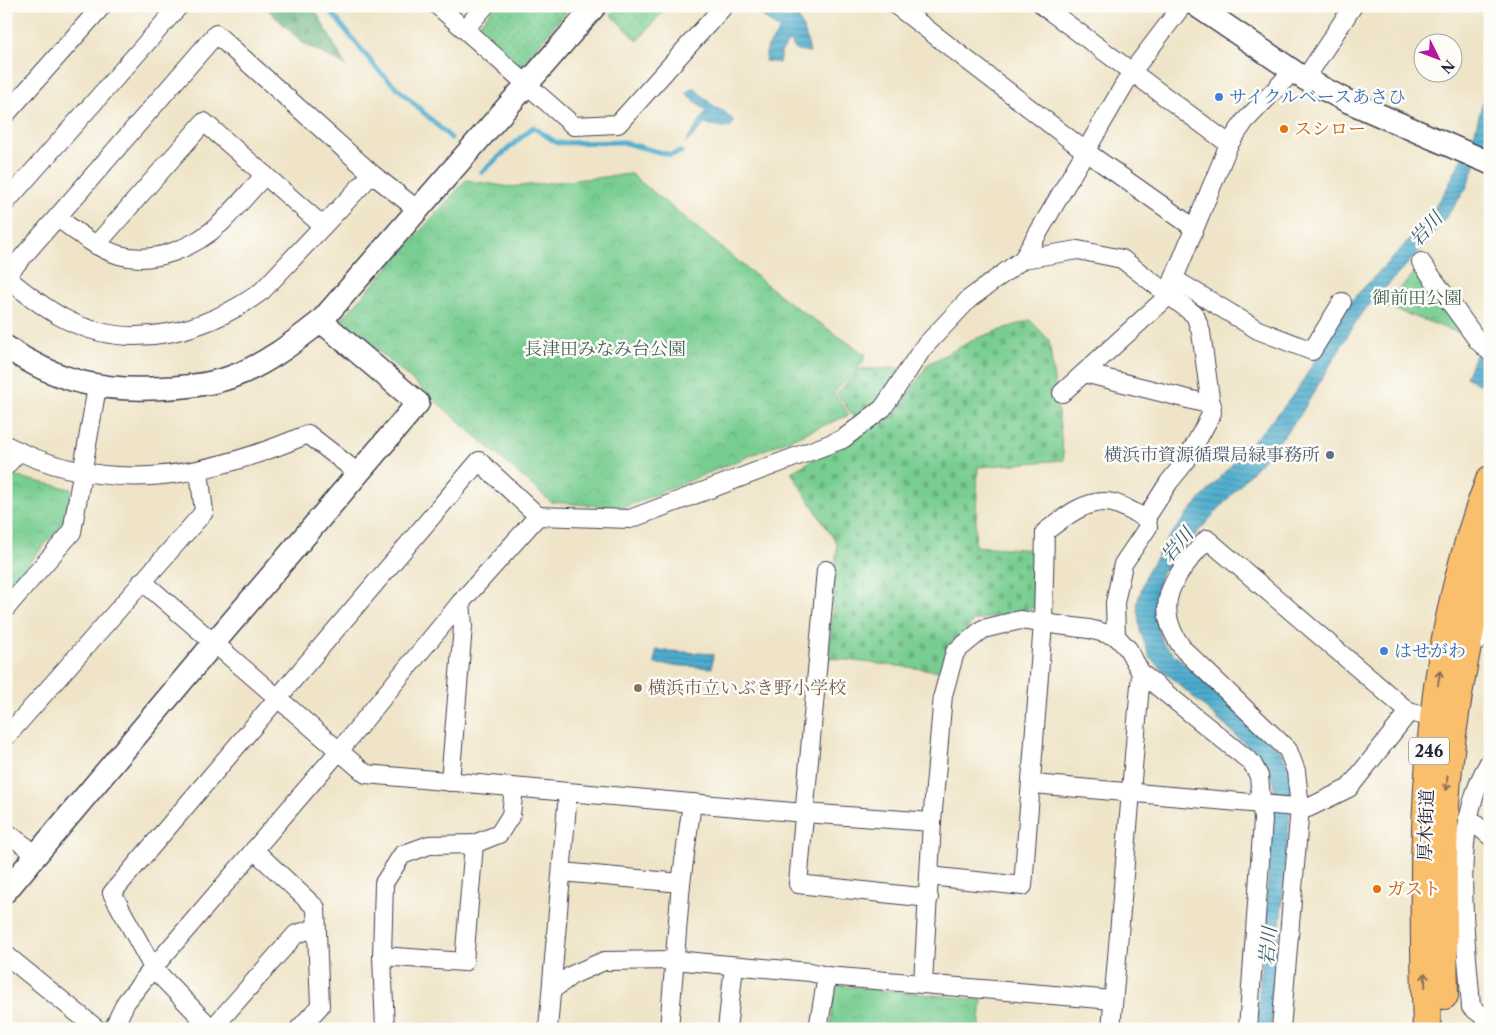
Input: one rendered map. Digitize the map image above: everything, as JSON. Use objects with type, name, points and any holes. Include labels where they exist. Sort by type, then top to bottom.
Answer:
[{"type":"highway","name":"厚木街道","points":[[1427,1029],[1423,909],[1426,803],[1421,715],[1445,639],[1472,525],[1490,480]]},
{"type":"highway","name":"厚木街道","points":[[1445,1029],[1444,839],[1449,759],[1478,637],[1490,546]]},
{"type":"street","points":[[6,114],[102,6]]},
{"type":"street","points":[[6,202],[179,6]]},
{"type":"street","points":[[438,6],[574,126],[618,124],[724,6]]},
{"type":"street","points":[[465,29],[485,6]]},
{"type":"street","points":[[6,347],[24,360],[60,376],[97,387],[141,390],[192,386],[232,377],[263,362],[289,346],[321,321],[595,6]]},
{"type":"street","points":[[898,6],[1085,151],[1194,228]]},
{"type":"street","points":[[1043,6],[1229,144]]},
{"type":"street","points":[[316,928],[296,934],[212,1029],[153,968],[108,890],[279,698],[479,461],[538,516],[630,519],[843,438],[883,408],[923,348],[969,299],[1023,259],[1131,73],[1182,6]]},
{"type":"street","points":[[1197,6],[1299,75],[1347,101],[1488,163]]},
{"type":"street","points":[[1062,393],[1166,298],[1229,144],[1245,121],[1299,75],[1353,6]]},
{"type":"street","points":[[372,174],[262,291],[241,307],[218,319],[169,334],[140,335],[90,329],[66,319],[35,300],[6,277],[216,34],[372,174],[418,210]]},
{"type":"street","points":[[96,245],[204,122],[323,226]]},
{"type":"street","points":[[58,218],[96,245],[120,255],[146,258],[183,249],[219,224],[265,175]]},
{"type":"street","points":[[1023,259],[1078,250],[1122,259],[1258,330],[1312,351],[1342,302]]},
{"type":"street","points":[[1421,262],[1478,341],[1490,352]]},
{"type":"street","points":[[1116,636],[1115,602],[1123,564],[1148,527],[1146,518],[1169,482],[1186,461],[1212,413],[1201,332],[1195,315],[1171,285]]},
{"type":"street","points":[[6,891],[50,847],[214,643],[418,404],[321,321]]},
{"type":"street","points":[[1084,373],[1212,405]]},
{"type":"street","points":[[6,608],[72,532],[84,473],[97,387]]},
{"type":"street","points":[[6,466],[13,448],[84,473],[149,477],[199,471],[262,454],[308,434],[358,473]]},
{"type":"street","points":[[6,737],[204,512],[199,471]]},
{"type":"street","points":[[929,876],[1023,886],[1043,623],[1045,532],[1065,516],[1089,505],[1102,503],[1113,503],[1146,518]]},
{"type":"street","points":[[112,1029],[126,1002],[153,968],[339,751],[461,602],[538,516]]},
{"type":"street","points":[[1032,784],[1132,792],[1265,804],[1298,807],[1308,808],[1322,803],[1349,788],[1421,715],[1207,539],[1176,575],[1168,597],[1170,623],[1175,638],[1184,650],[1288,750],[1296,771],[1298,807],[1281,1029]]},
{"type":"street","points":[[826,570],[798,884],[929,898]]},
{"type":"street","points":[[142,581],[366,774],[568,793],[932,822]]},
{"type":"street","points":[[450,782],[463,626],[461,602]]},
{"type":"street","points":[[923,983],[932,822],[944,695],[956,652],[983,629],[1020,620],[1089,629],[1116,636],[1128,649],[1141,673],[1252,763],[1259,776],[1265,804],[1248,1029]]},
{"type":"street","points":[[1111,1029],[1141,673]]},
{"type":"street","points":[[1490,761],[1479,778],[1468,818],[1465,841],[1464,917],[1471,1007],[1490,1021]]},
{"type":"street","points":[[392,1029],[385,1028],[382,956],[384,883],[402,855],[429,845],[474,844],[499,834],[511,815],[514,788]]},
{"type":"street","points":[[548,1029],[568,793]]},
{"type":"street","points":[[670,1029],[673,960],[680,883],[692,803]]},
{"type":"street","points":[[1468,818],[1490,836]]},
{"type":"street","points":[[6,832],[50,847]]},
{"type":"street","points":[[382,956],[464,962],[474,844]]},
{"type":"street","points":[[254,850],[316,908],[320,1006],[299,1029]]},
{"type":"street","points":[[562,872],[680,883]]},
{"type":"street","points":[[6,955],[97,1029]]},
{"type":"street","points":[[552,990],[572,975],[604,961],[673,960],[810,972],[827,976],[1113,1000]]},
{"type":"street","points":[[727,1029],[734,966]]},
{"type":"street","points":[[818,1029],[827,976]]},
{"type":"green space","points":[[264,6],[313,6],[346,66],[303,43]]},
{"type":"green space","points":[[495,6],[571,6],[518,69],[473,31]]},
{"type":"green space","points":[[619,6],[667,6],[638,41],[611,15]]},
{"type":"green space","name":"長津田みなみ台公園","points":[[631,174],[787,301],[866,355],[861,365],[834,393],[849,415],[623,508],[551,502],[342,319],[466,180],[510,187]]},
{"type":"green space","name":"御前田公園","points":[[1419,268],[1468,336],[1384,306]]},
{"type":"green space","points":[[1030,320],[1049,340],[1064,460],[978,467],[975,546],[1036,550],[1037,607],[973,621],[940,671],[829,658],[837,544],[791,472],[896,414],[928,364],[977,338]]},
{"type":"green space","points":[[901,368],[879,400],[855,419],[837,394],[859,369]]},
{"type":"green space","points":[[13,476],[71,489],[67,519],[6,589],[6,484]]},
{"type":"green space","points":[[835,985],[982,1000],[979,1029],[830,1029]]},
{"type":"water","points":[[768,7],[784,18],[798,17],[810,52],[797,51],[789,41],[781,53],[779,63],[765,61],[767,48],[780,30],[762,16]]},
{"type":"water","name":"岩川","points":[[1490,75],[1490,122],[1467,187],[1426,244],[1360,315],[1299,417],[1163,571],[1159,581],[1155,608],[1164,645],[1280,750],[1291,771],[1292,790],[1271,1029],[1256,1029],[1275,793],[1272,778],[1266,763],[1150,658],[1140,631],[1137,603],[1147,572],[1166,541],[1189,512],[1283,408],[1299,387],[1349,303],[1420,229],[1446,190],[1475,131]]},
{"type":"water","points":[[693,87],[715,108],[724,111],[734,121],[730,128],[705,124],[685,144],[706,111],[686,93]]},
{"type":"water","points":[[1477,352],[1490,361],[1490,367],[1480,385],[1466,377]]},
{"type":"water","points":[[656,650],[713,654],[712,668],[655,664]]},
{"type":"waterway","points":[[326,6],[378,70],[451,138]]},
{"type":"waterway","points":[[482,172],[533,127],[557,143],[622,142],[670,155],[681,152]]},
{"type":"place","name":"サイクルベースあさひ","points":[[1219,97]]},
{"type":"place","name":"スシロー","points":[[1284,129]]},
{"type":"place","name":"横浜市資源循環局緑事務所","points":[[1330,455]]},
{"type":"place","name":"はせがわ","points":[[1384,651]]},
{"type":"place","name":"横浜市立いぶき野小学校","points":[[638,688]]},
{"type":"place","name":"ガスト","points":[[1377,889]]}]
